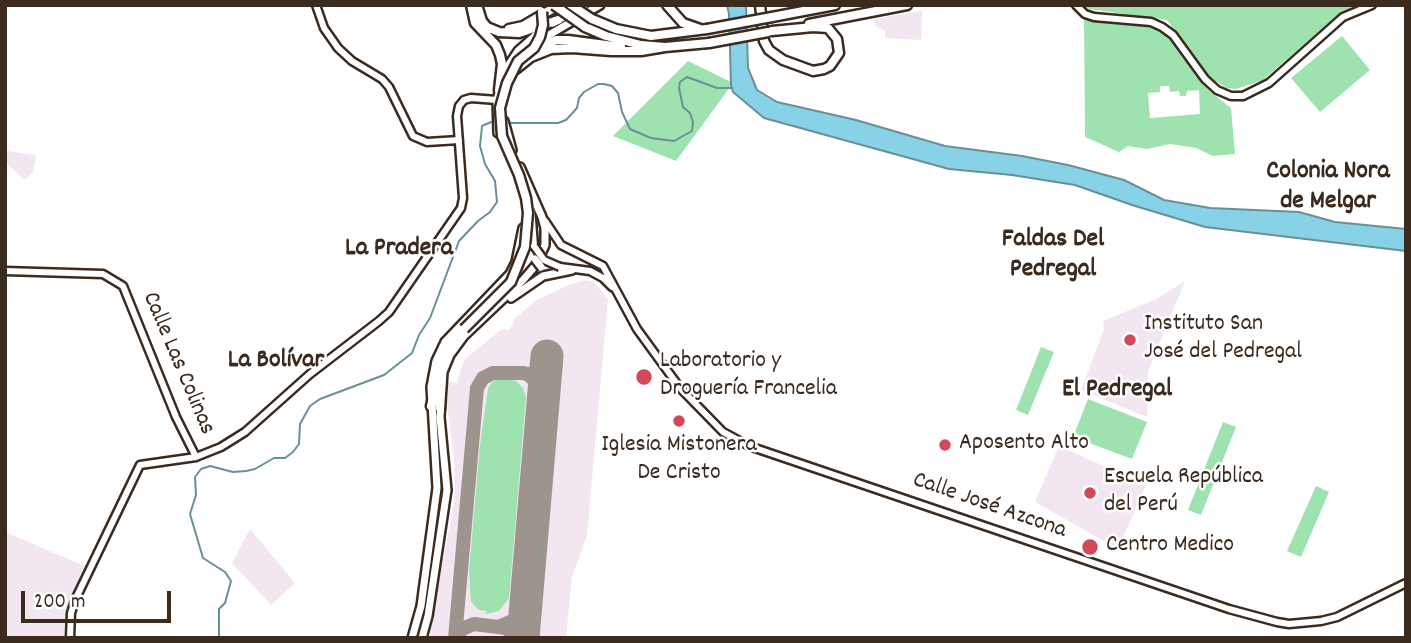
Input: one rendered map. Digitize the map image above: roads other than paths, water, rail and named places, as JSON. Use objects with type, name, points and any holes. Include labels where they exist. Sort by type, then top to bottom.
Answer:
[{"type":"highway","points":[[471,5],[475,23],[496,45],[500,55],[502,74],[499,90]]},
{"type":"highway","points":[[480,5],[488,22],[508,29],[523,26],[557,5],[585,27],[626,41],[665,47]]},
{"type":"highway","points":[[480,5],[482,21],[487,27],[499,32],[519,33],[558,20]]},
{"type":"highway","points":[[570,9],[578,5]]},
{"type":"highway","points":[[667,5],[683,23],[705,30]]},
{"type":"highway","points":[[760,5],[764,41],[769,50],[783,60],[813,71],[830,66],[838,53],[837,39],[828,28],[770,32]]},
{"type":"highway","points":[[795,12],[808,5]]},
{"type":"highway","points":[[570,9],[626,32],[651,36],[705,30],[835,5]]},
{"type":"highway","points":[[516,69],[531,57],[551,49],[651,50],[709,43],[907,5]]},
{"type":"highway","points":[[534,48],[543,25],[541,9]]},
{"type":"highway","points":[[435,407],[437,384],[446,355],[464,329],[511,282],[525,247],[528,213],[526,198],[502,136],[500,108],[507,83],[518,61],[534,48],[556,40],[634,50]]},
{"type":"main road","points":[[422,638],[447,490],[431,387],[436,361],[445,342],[504,282],[511,272],[520,247],[524,208],[521,191],[499,137],[499,90],[506,69],[518,51],[533,36],[570,9],[585,5]]},
{"type":"main road","points":[[412,638],[421,606],[437,488],[435,407],[443,372],[450,355],[464,336],[523,280],[536,265],[545,246],[542,217],[506,132],[504,100],[516,69],[534,44],[600,5]]},
{"type":"main road","points":[[511,272],[527,259],[535,259],[541,267],[535,280]]},
{"type":"main road","points":[[479,321],[535,280],[553,272],[572,270]]},
{"type":"street","points":[[316,5],[324,28],[338,48],[352,61],[382,79],[389,87],[412,135],[427,142],[459,140]]},
{"type":"street","points":[[1076,5],[1094,17],[1151,22],[1162,27],[1173,35],[1205,79],[1217,90],[1231,96],[1243,96],[1269,83],[1343,17],[1372,5]]},
{"type":"street","points":[[71,638],[71,612],[76,598],[140,465],[196,457],[221,447],[245,432],[310,374],[389,312],[461,208],[463,198],[457,111],[461,102],[471,98],[497,100]]},
{"type":"street","name":"Calle José Azcona","points":[[511,164],[528,197],[533,215],[534,246],[544,260],[572,270],[590,271],[611,286],[619,297]]},
{"type":"street","name":"Calle José Azcona","points":[[542,217],[561,245],[603,267],[644,340],[680,388],[723,432],[748,446],[1229,609],[1277,622],[1289,624],[1337,617],[1406,583]]},
{"type":"street","name":"Calle Las Colinas","points":[[5,271],[103,274],[122,286],[165,391],[196,457]]},
{"type":"water","points":[[727,5],[746,5],[748,68],[757,90],[777,102],[856,120],[945,146],[1068,165],[1124,180],[1164,200],[1210,208],[1299,212],[1335,222],[1406,229],[1406,251],[1205,227],[1075,185],[949,169],[764,118],[733,92]]},
{"type":"waterway","points":[[509,123],[558,123],[566,120],[577,108],[579,98],[584,92],[598,84],[604,84],[612,86],[618,93],[622,112],[630,129],[651,138],[674,141],[692,131],[693,122],[690,113],[683,107],[680,82],[687,77],[717,88],[731,88]]},
{"type":"waterway","points":[[219,638],[219,609],[225,603],[231,581],[225,572],[203,558],[190,514],[196,495],[195,477],[201,469],[210,466],[233,472],[246,471],[274,458],[285,458],[299,444],[300,424],[310,406],[320,399],[384,375],[412,353],[430,318],[459,241],[497,202],[495,181],[485,164],[480,146],[482,126],[491,122]]},
{"type":"place","name":"Instituto San José del Pedregal","points":[[1130,340]]},
{"type":"place","name":"Laboratorio y Droguería Francelia","points":[[644,377]]},
{"type":"place","name":"Iglesia Mistonera De Cristo","points":[[679,421]]},
{"type":"place","name":"Aposento Alto","points":[[945,445]]},
{"type":"place","name":"Escuela República del Perú","points":[[1090,493]]},
{"type":"place","name":"Centro Medico","points":[[1090,547]]},
{"type":"district","name":"Colonia Nora de Melgar","points":[[1328,188]]},
{"type":"district","name":"La Pradera","points":[[399,250]]},
{"type":"district","name":"Faldas Del Pedregal","points":[[1053,256]]},
{"type":"district","name":"La Bolívar","points":[[276,362]]},
{"type":"district","name":"El Pedregal","points":[[1117,391]]}]
